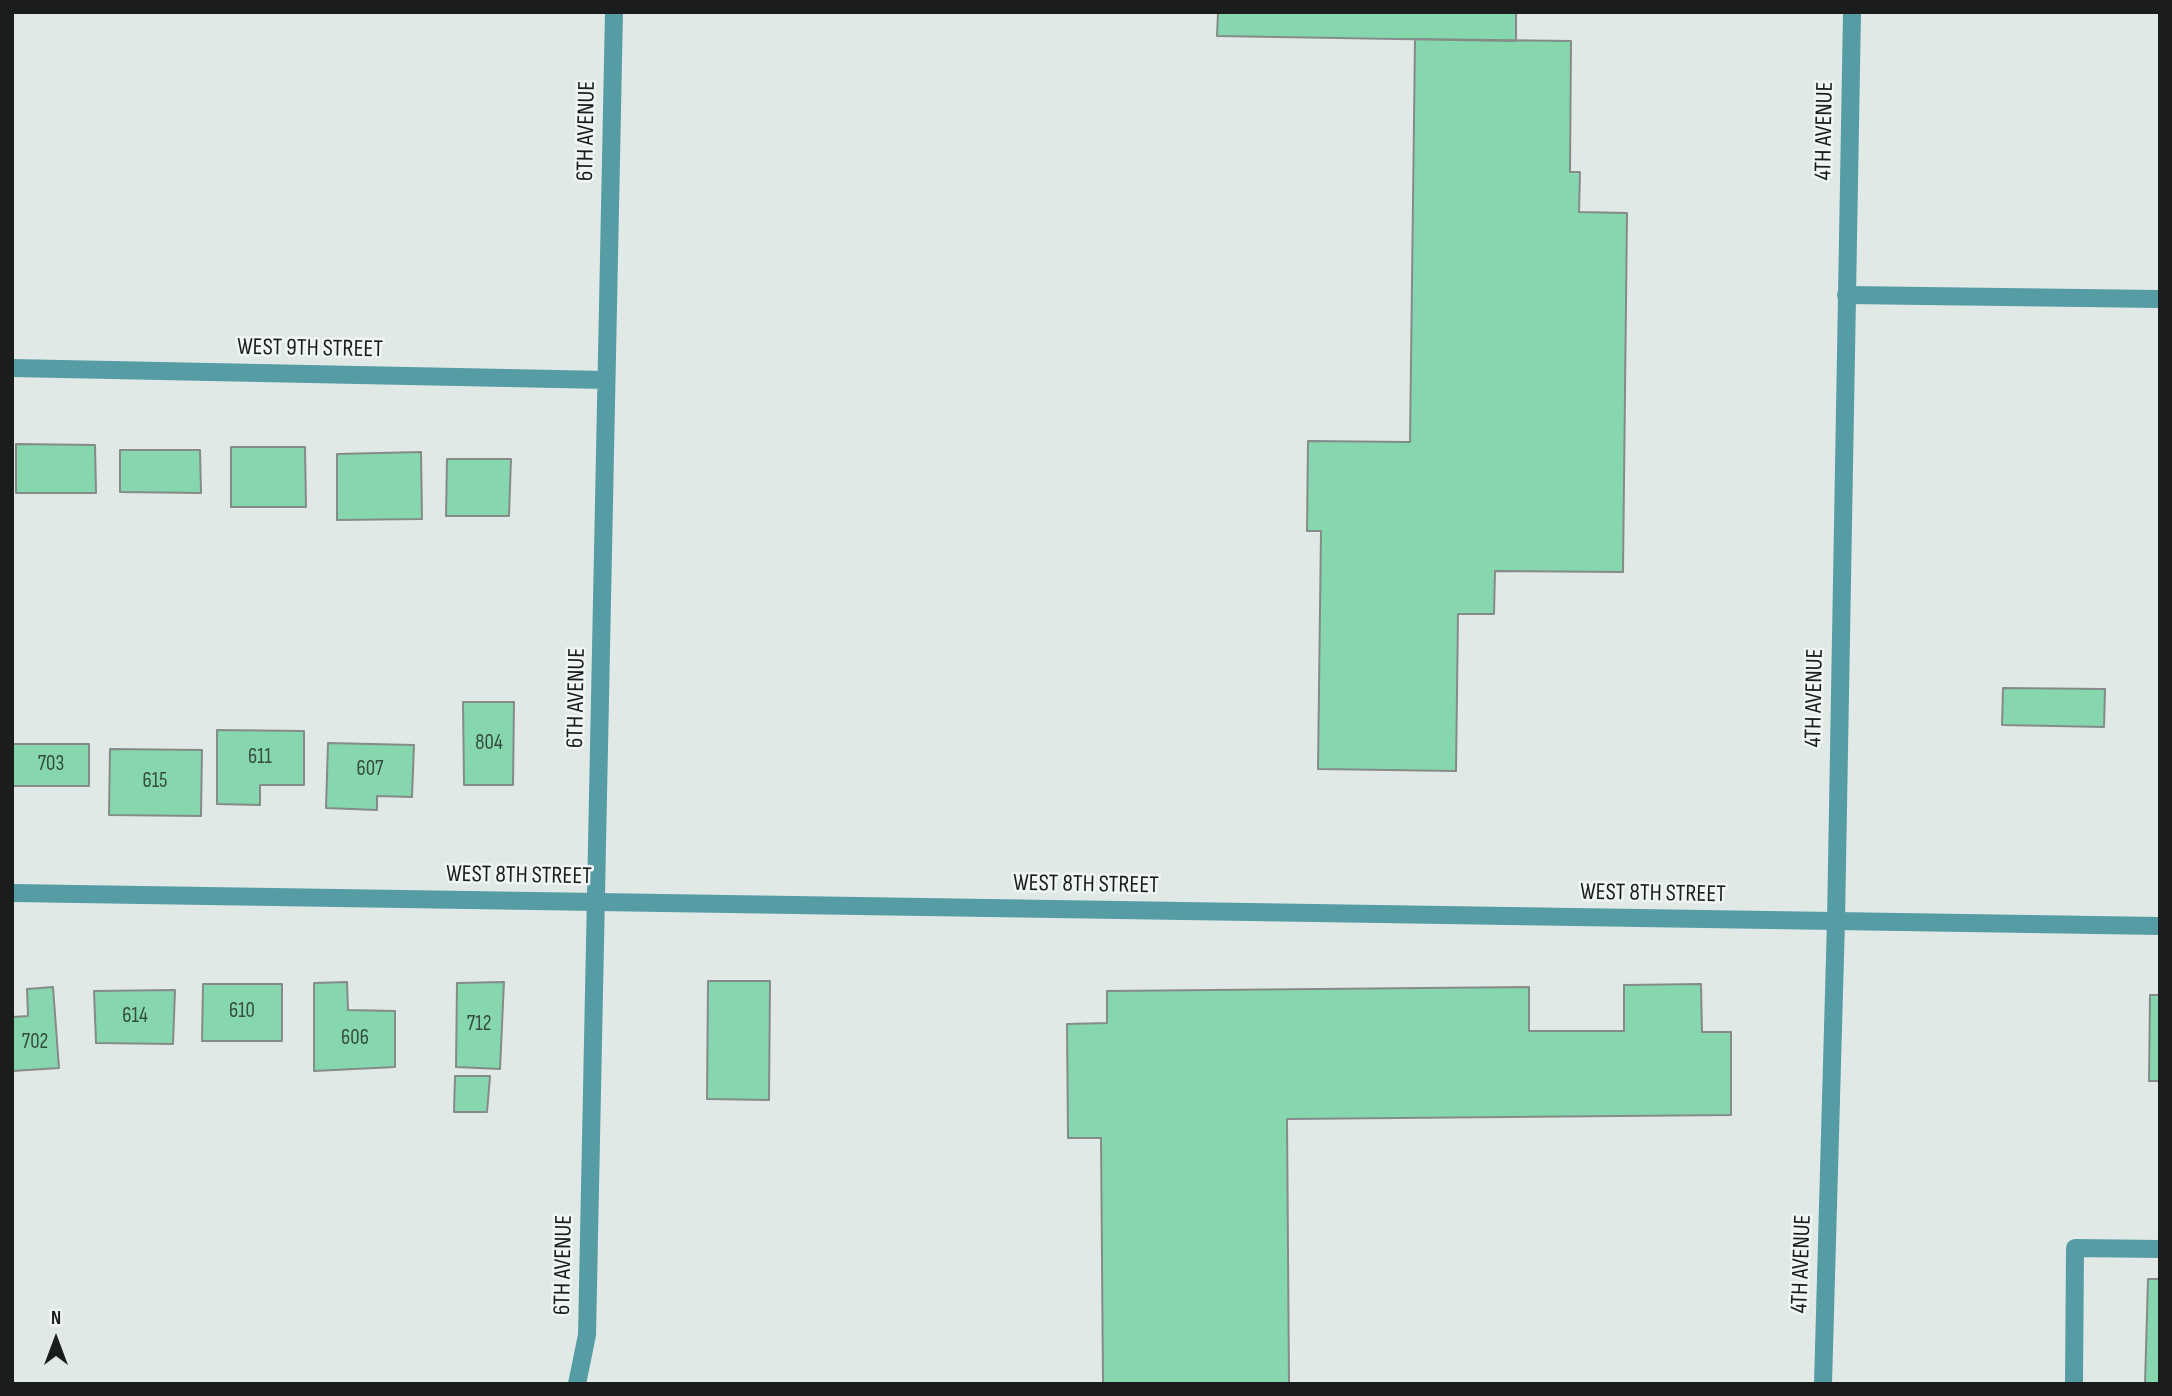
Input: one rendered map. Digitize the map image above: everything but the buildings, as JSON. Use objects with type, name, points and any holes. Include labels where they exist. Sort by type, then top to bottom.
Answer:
[{"type":"street","name":"6TH AVENUE","points":[[577,1384],[587,1335],[598,901],[614,12]]},
{"type":"street","name":"4TH AVENUE","points":[[1823,1384],[1836,921],[1852,12]]},
{"type":"street","points":[[1846,295],[2160,299]]},
{"type":"street","name":"WEST 9TH STREET","points":[[12,368],[607,380]]},
{"type":"street","name":"WEST 8TH STREET","points":[[12,893],[2160,926]]},
{"type":"street","points":[[2074,1384],[2075,1248],[2160,1248]]}]
